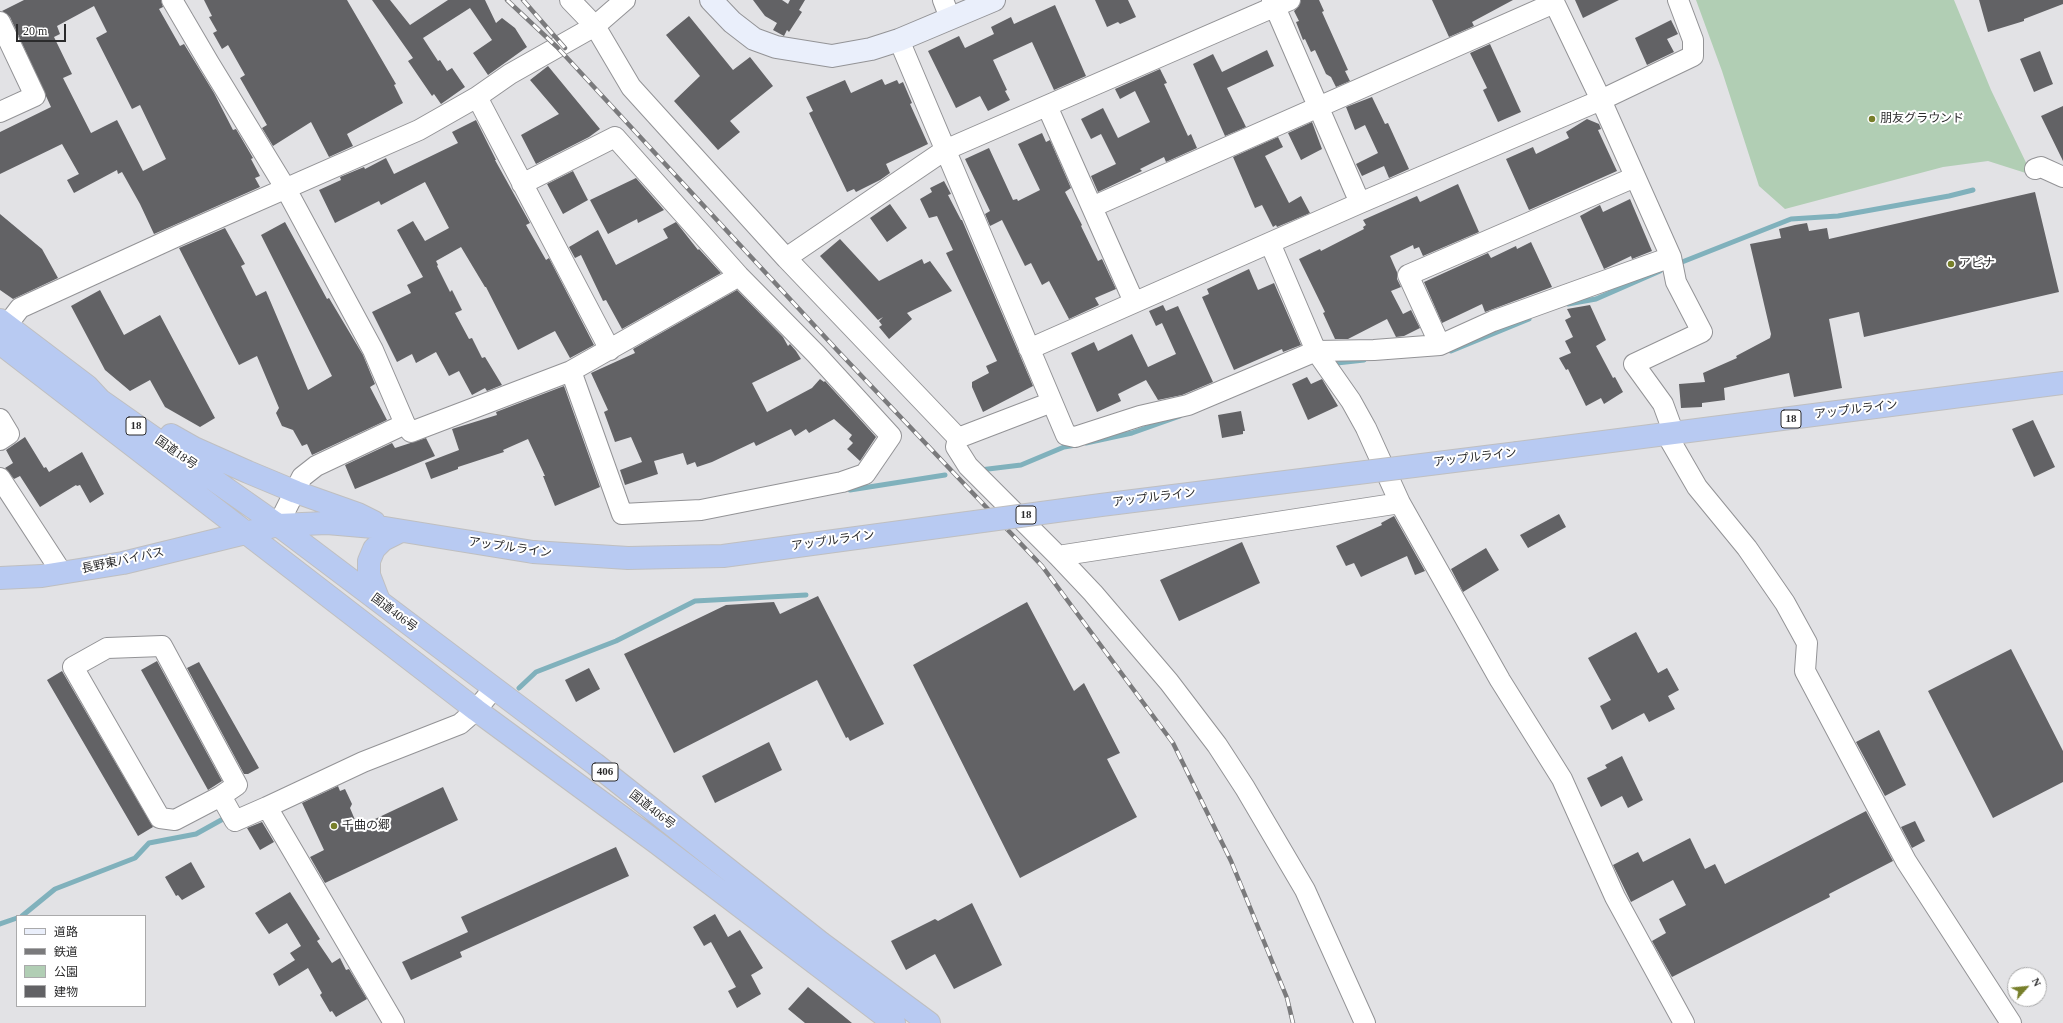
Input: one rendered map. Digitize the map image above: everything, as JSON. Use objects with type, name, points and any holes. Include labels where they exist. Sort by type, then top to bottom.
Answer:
[{"type":"highway","name":"国道18号","points":[[2,329],[87,386],[100,400],[278,525]]},
{"type":"highway","name":"国道18号","points":[[2,329],[244,533]]},
{"type":"highway","name":"アップルライン","points":[[244,533],[278,525],[327,523],[393,530],[533,552],[628,558],[723,556],[1101,505],[1671,435],[2063,384]]},
{"type":"highway","points":[[87,386],[102,392],[194,448],[296,492],[358,514],[393,530],[374,549],[369,561],[369,575],[379,601]]},
{"type":"highway","name":"国道406号","points":[[278,525],[595,764],[821,942],[929,1023]]},
{"type":"highway","name":"長野東バイパス","points":[[0,578],[42,576],[123,564],[244,533]]},
{"type":"highway","name":"国道406号","points":[[244,533],[476,710],[657,843],[894,1023]]},
{"type":"street","points":[[172,0],[286,189],[373,350],[405,424],[411,432],[571,371],[739,276]]},
{"type":"street","points":[[570,0],[595,26],[631,87],[786,258],[958,438]]},
{"type":"street","points":[[2,329],[20,308],[182,234],[419,130],[477,97],[510,74],[595,26],[625,0]]},
{"type":"street","points":[[711,0],[732,22],[754,39],[776,47],[832,56],[871,49],[899,40],[947,9],[994,0]]},
{"type":"street","points":[[1029,349],[1360,203],[1601,100],[1693,56],[1693,40],[1678,0]]},
{"type":"street","points":[[1092,207],[1319,108],[1553,1],[1601,100],[1635,177],[1670,257],[1676,282],[1702,332],[1634,364],[1663,404],[1671,435],[1697,487],[1747,548],[1785,603],[1807,643],[1804,671],[1902,854],[2011,1023]]},
{"type":"street","points":[[786,258],[945,150],[1279,2],[1319,108],[1360,203]]},
{"type":"street","points":[[0,22],[35,96],[0,112]]},
{"type":"street","points":[[899,40],[1066,435],[1075,437],[1140,416],[1188,405],[1316,351],[1374,350],[1440,345],[1492,322],[1670,257]]},
{"type":"street","points":[[477,97],[610,350]]},
{"type":"street","points":[[1047,106],[1134,302]]},
{"type":"street","points":[[522,184],[615,137],[739,276],[818,356],[891,436],[865,474],[842,482],[701,510],[622,514],[571,371]]},
{"type":"street","points":[[2035,169],[2041,167],[2063,177]]},
{"type":"street","points":[[1440,345],[1408,275],[1635,177]]},
{"type":"street","points":[[1270,243],[1316,351],[1351,401],[1366,428],[1400,503],[1500,680],[1562,779],[1615,897],[1684,1023]]},
{"type":"street","points":[[958,438],[1052,402]]},
{"type":"street","points":[[0,419],[9,434],[0,440]]},
{"type":"street","points":[[278,525],[296,492],[302,477],[316,466],[405,424]]},
{"type":"street","points":[[958,438],[956,447],[968,466],[1093,593],[1169,682],[1216,745],[1245,788],[1305,890],[1365,1023]]},
{"type":"street","points":[[0,478],[62,573]]},
{"type":"street","points":[[1058,556],[1400,503]]},
{"type":"street","points":[[162,646],[238,786],[221,796],[174,820],[160,818],[73,667],[107,648],[162,646]]},
{"type":"street","points":[[221,796],[235,821],[363,762],[460,724],[476,710],[494,688]]},
{"type":"street","points":[[267,807],[394,1023]]},
{"type":"green space","name":"朋友グラウンド","points":[[1696,0],[1954,0],[1991,90],[2032,175],[1988,161],[1943,167],[1785,209],[1759,186],[1722,71]]},
{"type":"building","points":[[24,0],[161,0],[163,7],[159,9],[180,46],[184,44],[214,93],[233,130],[236,129],[253,158],[251,159],[260,176],[255,178],[260,187],[154,234],[140,204],[122,172],[118,174],[117,170],[74,193],[67,180],[79,174],[62,144],[0,174],[0,132],[51,107],[10,17],[2,11]],"holes":[[[94,6],[107,32],[96,38],[132,109],[140,105],[166,159],[143,171],[117,120],[91,133],[63,78],[72,74],[54,37],[60,34],[57,26]]]},
{"type":"building","points":[[204,0],[347,0],[396,84],[394,85],[403,103],[347,134],[353,146],[329,157],[311,122],[273,146],[262,128],[267,125],[240,78],[245,75],[228,45],[222,49],[213,33],[217,31],[209,17],[212,16]]},
{"type":"building","points":[[372,0],[390,0],[410,25],[448,0],[485,0],[496,23],[502,18],[515,28],[527,47],[488,75],[473,53],[492,40],[470,8],[423,38],[438,61],[440,60],[447,71],[452,68],[465,87],[441,104],[434,94],[432,96],[408,61],[413,58]]},
{"type":"building","points":[[753,0],[782,0],[788,4],[790,0],[805,0],[799,10],[802,12],[789,32],[787,30],[784,36],[773,30],[777,23],[765,16]]},
{"type":"building","points":[[1095,0],[1128,0],[1136,17],[1120,24],[1118,22],[1107,27]]},
{"type":"building","points":[[1301,0],[1319,0],[1324,11],[1322,12],[1348,70],[1345,71],[1350,81],[1336,87],[1331,77],[1326,74],[1315,50],[1311,52],[1305,39],[1303,40],[1296,22],[1299,21],[1294,11],[1299,6]]},
{"type":"building","points":[[1432,0],[1513,0],[1472,22],[1474,26],[1449,37]]},
{"type":"building","points":[[1575,0],[1619,0],[1583,18]]},
{"type":"building","points":[[1979,0],[2063,0],[2063,4],[2024,19],[2024,21],[1988,32]]},
{"type":"building","points":[[1055,5],[1086,76],[1054,90],[1032,42],[993,60],[1010,100],[988,111],[980,96],[956,108],[928,51],[959,36],[965,48],[994,34],[991,27],[1011,17],[1014,24]]},
{"type":"building","points":[[689,16],[733,70],[750,57],[773,86],[730,121],[740,132],[718,150],[674,101],[700,76],[666,35]]},
{"type":"building","points":[[1671,20],[1678,34],[1667,39],[1674,52],[1647,65],[1635,38]]},
{"type":"building","points":[[1490,44],[1521,112],[1498,122],[1483,90],[1487,88],[1470,53]]},
{"type":"building","points":[[1267,50],[1274,66],[1227,88],[1246,127],[1225,136],[1193,64],[1213,54],[1222,72]]},
{"type":"building","points":[[2040,51],[2053,84],[2034,92],[2020,59]]},
{"type":"building","points":[[548,66],[600,129],[589,137],[536,164],[521,135],[559,114],[530,80]]},
{"type":"building","points":[[1160,69],[1167,83],[1164,84],[1188,136],[1191,134],[1197,148],[1166,162],[1164,157],[1140,169],[1142,171],[1098,192],[1091,176],[1116,164],[1101,134],[1091,139],[1081,119],[1103,108],[1118,138],[1150,122],[1135,91],[1120,99],[1115,89]]},
{"type":"building","points":[[882,79],[885,85],[897,80],[899,84],[903,82],[912,103],[910,104],[928,144],[886,164],[890,173],[880,180],[856,192],[854,189],[847,192],[809,113],[813,111],[806,97],[845,80],[851,93]]},
{"type":"building","points":[[1372,97],[1385,124],[1388,123],[1409,169],[1389,178],[1384,166],[1362,176],[1356,164],[1378,153],[1365,125],[1355,130],[1346,107]]},
{"type":"building","points":[[2063,106],[2063,161],[2041,116]]},
{"type":"building","points":[[1587,119],[1599,124],[1601,129],[1598,130],[1617,171],[1529,210],[1506,159],[1533,147],[1536,154],[1569,138],[1566,132]]},
{"type":"building","points":[[476,120],[495,160],[530,223],[526,225],[546,260],[549,258],[594,345],[570,358],[555,331],[518,350],[486,287],[461,247],[436,261],[437,266],[450,292],[452,290],[462,310],[455,313],[469,339],[472,338],[482,358],[485,357],[502,385],[487,391],[485,388],[472,395],[459,371],[449,376],[436,352],[416,363],[412,354],[397,362],[372,312],[411,293],[407,285],[423,277],[397,230],[413,221],[425,241],[449,228],[425,182],[381,205],[379,201],[335,223],[319,190],[341,180],[340,177],[364,167],[365,169],[386,158],[394,174],[458,143],[452,132]]},
{"type":"building","points":[[1312,122],[1322,149],[1301,160],[1288,133]]},
{"type":"building","points":[[1042,133],[1046,142],[1050,140],[1071,188],[1065,192],[1082,225],[1081,226],[1098,261],[1102,259],[1116,289],[1095,298],[1099,305],[1069,319],[1049,281],[1042,285],[1031,263],[1025,266],[1002,220],[990,226],[985,214],[990,211],[965,159],[989,148],[1013,200],[1017,199],[1018,201],[1040,190],[1018,144]]},
{"type":"building","points":[[1278,137],[1283,147],[1265,156],[1289,203],[1301,196],[1310,213],[1277,227],[1276,225],[1273,227],[1262,205],[1255,208],[1233,157]]},
{"type":"building","points":[[573,171],[588,200],[563,214],[547,184]]},
{"type":"building","points":[[636,178],[664,210],[638,223],[637,219],[608,234],[590,200]]},
{"type":"building","points":[[944,181],[951,194],[948,195],[962,220],[1033,386],[983,412],[972,387],[972,382],[989,373],[986,366],[997,361],[946,253],[953,250],[937,216],[929,218],[920,199],[932,192],[930,188]]},
{"type":"building","points":[[1458,184],[1479,232],[1423,256],[1419,247],[1414,249],[1413,245],[1390,256],[1397,272],[1397,279],[1401,287],[1391,291],[1403,314],[1411,310],[1420,328],[1404,336],[1396,337],[1387,319],[1348,339],[1335,339],[1323,313],[1325,312],[1299,259],[1320,249],[1321,251],[1364,229],[1363,227],[1366,225],[1363,220],[1417,196],[1420,202]]},
{"type":"building","points":[[2035,192],[2059,292],[1864,337],[1859,312],[1829,319],[1842,388],[1794,397],[1789,373],[1724,388],[1725,400],[1702,403],[1702,407],[1681,408],[1679,384],[1705,382],[1703,373],[1737,358],[1736,356],[1770,338],[1771,334],[1750,244],[1781,238],[1779,229],[1795,225],[1807,223],[1809,231],[1827,228],[1829,239]]},
{"type":"building","points":[[1630,199],[1652,251],[1632,259],[1631,256],[1604,269],[1580,216],[1600,205],[1603,212]]},
{"type":"building","points":[[890,204],[907,228],[887,242],[870,218]]},
{"type":"building","points":[[0,214],[42,249],[58,278],[13,299],[0,290]]},
{"type":"building","points":[[285,222],[327,299],[329,298],[363,355],[375,384],[370,387],[387,420],[312,455],[307,444],[302,446],[293,430],[282,426],[276,413],[279,408],[257,356],[239,365],[179,248],[225,228],[245,264],[241,266],[256,296],[266,291],[308,390],[332,376],[261,235]]},
{"type":"building","points":[[676,222],[698,250],[699,249],[721,273],[622,329],[606,300],[603,301],[581,255],[575,258],[569,247],[598,230],[616,265],[668,238],[663,229]]},
{"type":"building","points":[[840,239],[879,281],[922,259],[924,264],[930,261],[952,291],[907,313],[912,319],[889,339],[879,327],[882,325],[879,321],[883,317],[878,320],[820,256]]},
{"type":"building","points":[[1531,242],[1552,287],[1485,312],[1482,304],[1442,323],[1424,282],[1488,253],[1491,258],[1516,246],[1517,249]]},
{"type":"building","points":[[1249,269],[1258,290],[1274,283],[1301,345],[1283,352],[1282,349],[1234,370],[1202,297],[1209,294],[1207,289]]},
{"type":"building","points":[[100,290],[124,335],[160,315],[215,418],[200,427],[165,407],[150,380],[130,391],[105,370],[71,306]]},
{"type":"building","points":[[737,290],[783,337],[788,346],[790,344],[801,359],[752,383],[767,412],[812,388],[820,379],[824,382],[825,381],[876,437],[860,461],[847,449],[853,443],[849,439],[852,435],[834,419],[809,433],[806,429],[795,436],[791,429],[756,446],[754,442],[712,462],[697,467],[695,462],[687,465],[683,453],[654,461],[658,474],[625,485],[620,470],[642,462],[631,437],[615,442],[604,412],[608,410],[591,373],[635,353],[633,349]]},
{"type":"building","points":[[1163,305],[1166,311],[1178,306],[1213,382],[1182,395],[1158,400],[1146,380],[1118,394],[1121,401],[1097,412],[1071,353],[1094,342],[1098,351],[1132,334],[1148,367],[1176,354],[1162,323],[1156,326],[1149,311]]},
{"type":"building","points":[[1590,305],[1606,340],[1596,346],[1613,378],[1615,377],[1623,392],[1604,404],[1601,398],[1586,406],[1568,369],[1566,370],[1559,358],[1571,353],[1565,341],[1573,337],[1565,320],[1571,317],[1567,309]]},
{"type":"building","points":[[1307,377],[1311,384],[1322,379],[1338,406],[1308,420],[1292,384]]},
{"type":"building","points":[[564,386],[600,487],[555,506],[543,476],[545,476],[528,439],[503,450],[504,452],[458,467],[458,469],[431,479],[425,463],[459,450],[452,429],[497,415],[496,412]]},
{"type":"building","points":[[1241,411],[1245,431],[1243,431],[1243,434],[1222,438],[1218,415]]},
{"type":"building","points":[[2033,420],[2055,467],[2034,477],[2012,429]]},
{"type":"building","points":[[25,437],[44,468],[46,467],[49,472],[82,452],[104,494],[90,503],[80,485],[76,485],[40,507],[20,476],[14,479],[5,468],[13,463],[6,450]]},
{"type":"building","points":[[426,438],[435,456],[355,489],[345,465],[392,443],[395,448]]},
{"type":"building","points":[[1559,514],[1566,527],[1528,548],[1520,535]]},
{"type":"building","points":[[1394,516],[1425,571],[1415,575],[1407,556],[1361,577],[1354,563],[1346,566],[1336,546],[1382,525],[1381,523]]},
{"type":"building","points":[[1242,542],[1260,583],[1179,621],[1160,580]]},
{"type":"building","points":[[1486,548],[1499,570],[1463,592],[1451,569]]},
{"type":"building","points":[[818,596],[884,724],[850,741],[848,737],[846,738],[817,680],[674,753],[624,654],[726,605],[774,602],[780,614]]},
{"type":"building","points":[[1027,602],[1074,691],[1084,683],[1120,753],[1107,759],[1137,817],[1020,878],[913,665]]},
{"type":"building","points":[[1636,632],[1658,673],[1667,668],[1679,690],[1668,696],[1675,709],[1649,722],[1644,713],[1612,730],[1600,706],[1611,700],[1588,658]]},
{"type":"building","points":[[2011,649],[2063,751],[2063,782],[1993,818],[1928,691]]},
{"type":"building","points":[[157,661],[222,781],[208,790],[141,670]]},
{"type":"building","points":[[199,662],[259,768],[248,774],[244,774],[187,668]]},
{"type":"building","points":[[589,668],[600,689],[576,702],[565,680]]},
{"type":"building","points":[[62,671],[153,827],[138,836],[47,680]]},
{"type":"building","points":[[1879,730],[1906,785],[1885,796],[1856,742]]},
{"type":"building","points":[[769,742],[782,770],[715,803],[702,776]]},
{"type":"building","points":[[1622,756],[1643,800],[1628,808],[1622,796],[1601,807],[1587,778],[1607,768],[1605,765]]},
{"type":"building","points":[[338,786],[340,791],[345,789],[352,804],[350,808],[358,827],[443,787],[458,820],[325,883],[310,857],[324,850],[302,803]]},
{"type":"building","points":[[1866,811],[1893,861],[1829,894],[1830,897],[1672,977],[1652,941],[1666,933],[1659,919],[1686,905],[1673,880],[1631,902],[1613,865],[1638,852],[1643,862],[1690,838],[1705,869],[1715,864],[1725,884]]},
{"type":"building","points":[[1915,821],[1925,841],[1912,848],[1901,827]]},
{"type":"building","points":[[262,822],[274,842],[260,850],[247,828]]},
{"type":"building","points":[[616,847],[629,876],[460,952],[462,957],[411,980],[402,962],[468,932],[461,917]]},
{"type":"building","points":[[191,862],[205,887],[182,900],[178,895],[176,896],[165,877]]},
{"type":"building","points":[[290,892],[320,939],[317,941],[332,963],[340,958],[346,970],[349,969],[367,999],[336,1017],[332,1011],[330,1012],[320,995],[322,993],[308,968],[279,986],[273,974],[295,960],[290,953],[301,946],[287,923],[269,934],[255,913]]},
{"type":"building","points":[[972,903],[1002,965],[954,989],[935,954],[906,970],[891,941],[935,919],[938,921]]},
{"type":"building","points":[[715,914],[728,937],[740,930],[763,968],[751,975],[761,994],[737,1008],[728,991],[736,987],[711,942],[704,946],[693,927]]},
{"type":"building","points":[[808,987],[852,1023],[805,1023],[788,1009]]},
{"type":"waterway","points":[[1677,264],[1791,219],[1838,216],[1949,196],[1973,190]]},
{"type":"waterway","points":[[1568,304],[1596,299],[1660,271]]},
{"type":"waterway","points":[[1451,351],[1529,319]]},
{"type":"waterway","points":[[1337,363],[1364,360]]},
{"type":"waterway","points":[[1086,443],[1132,433],[1180,416]]},
{"type":"waterway","points":[[980,470],[1021,465],[1064,447],[1076,445]]},
{"type":"waterway","points":[[850,490],[945,475]]},
{"type":"waterway","points":[[519,688],[536,672],[616,641],[695,601],[806,595]]},
{"type":"waterway","points":[[23,915],[55,889],[135,858],[149,843],[196,834],[223,819]]},
{"type":"waterway","points":[[0,924],[16,918]]},
{"type":"railway","points":[[507,0],[557,47],[837,350],[1042,566],[1173,743],[1231,861],[1287,998],[1293,1023]]},
{"type":"railway","points":[[523,0],[565,48]]},
{"type":"place","name":"朋友グラウンド","points":[[1872,119]]},
{"type":"place","name":"アピナ","points":[[1951,264]]},
{"type":"place","name":"千曲の郷","points":[[334,826]]}]
